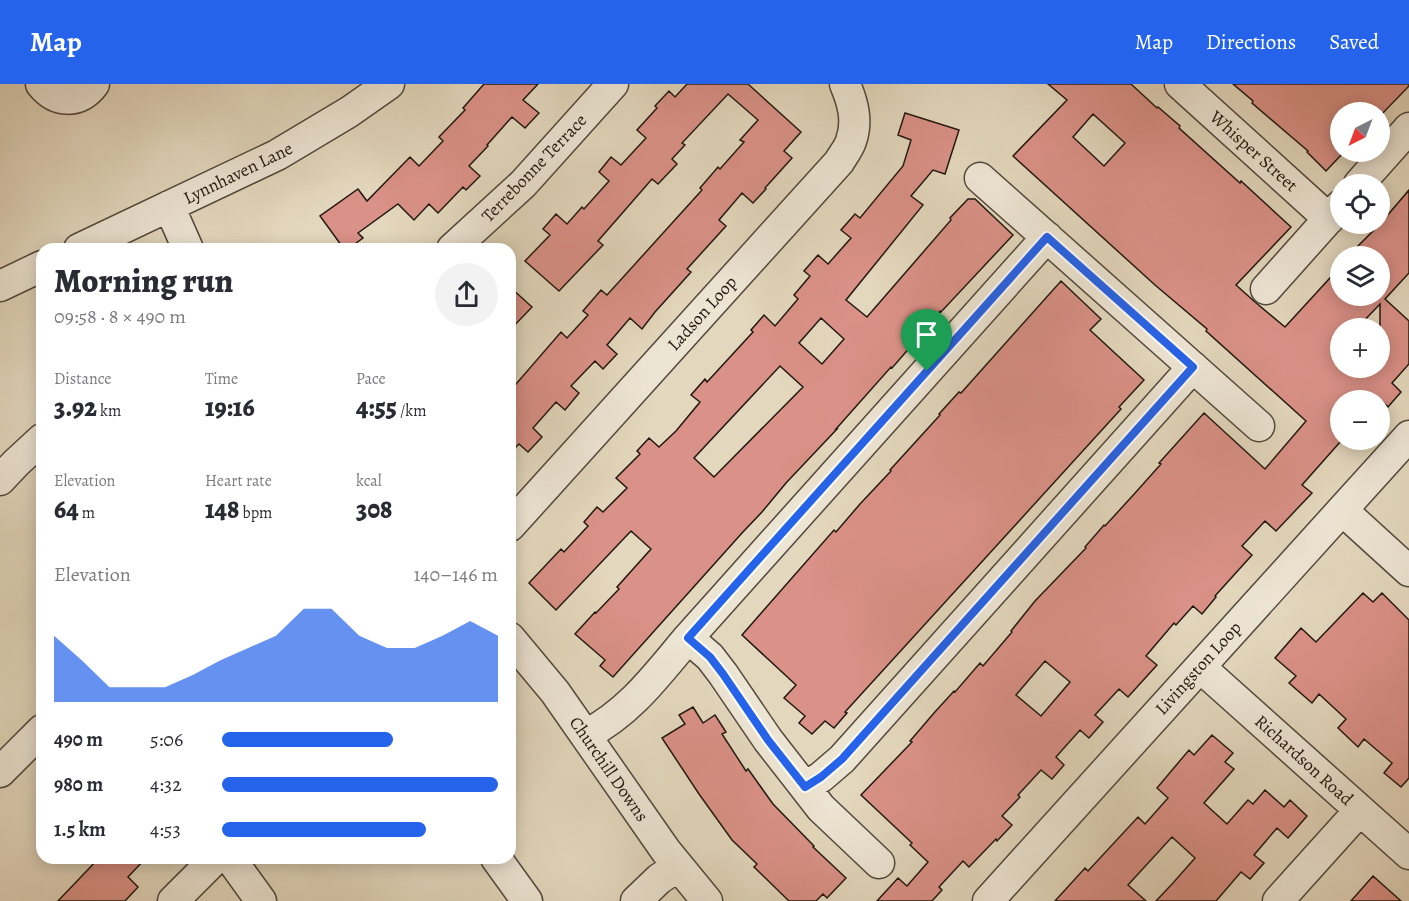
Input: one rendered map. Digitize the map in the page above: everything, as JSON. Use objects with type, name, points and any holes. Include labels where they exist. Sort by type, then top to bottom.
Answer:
[{"type":"street","points":[[41,84],[55,97],[66,99],[77,98],[87,93],[94,84]]},
{"type":"street","name":"Lynnhaven Lane","points":[[92,243],[277,155],[349,112],[389,84]]},
{"type":"street","name":"Terrebonne Terrace","points":[[459,243],[524,184],[613,84]]},
{"type":"street","name":"Ladson Loop","points":[[516,519],[839,162],[851,142],[855,121],[852,100],[845,84]]},
{"type":"street","name":"Whisper Street","points":[[1180,84],[1330,208]]},
{"type":"street","points":[[1368,174],[1409,128]]},
{"type":"street","points":[[980,178],[1259,426]]},
{"type":"street","points":[[169,206],[185,243]]},
{"type":"street","points":[[1266,289],[1330,218]]},
{"type":"street","points":[[586,735],[624,711],[643,692],[688,638],[1047,237]]},
{"type":"street","points":[[0,286],[36,269]]},
{"type":"street","points":[[805,787],[842,759],[1193,367]]},
{"type":"street","name":"Livingston Loop","points":[[988,901],[1409,436]]},
{"type":"street","points":[[0,480],[36,445]]},
{"type":"street","points":[[1342,510],[1409,571]]},
{"type":"street","points":[[688,638],[710,657],[768,740],[805,787],[828,814],[879,863]]},
{"type":"street","name":"Churchill Downs","points":[[516,645],[555,692],[666,851],[707,901]]},
{"type":"street","name":"Richardson Road","points":[[1200,667],[1409,854]]},
{"type":"street","points":[[2,767],[36,736]]},
{"type":"street","points":[[1278,901],[1360,810]]},
{"type":"street","points":[[173,901],[210,864]]},
{"type":"street","points":[[234,864],[261,901]]},
{"type":"street","points":[[500,864],[526,901]]},
{"type":"street","points":[[636,901],[659,879],[678,866]]},
{"type":"building","points":[[484,84],[538,84],[523,100],[539,113],[525,128],[512,117],[469,166],[480,176],[466,190],[463,187],[438,213],[429,204],[414,220],[398,204],[358,233],[363,238],[356,243],[340,243],[320,216],[358,189],[367,201],[410,157],[419,166],[443,141],[439,137],[465,110],[463,108]]},
{"type":"building","points":[[687,84],[748,84],[801,132],[784,151],[792,158],[753,203],[742,193],[719,220],[726,226],[687,269],[691,272],[642,329],[630,318],[607,345],[617,354],[603,369],[595,361],[571,386],[579,393],[565,410],[556,402],[533,428],[542,437],[528,452],[519,444],[516,447],[516,384],[561,332],[567,338],[588,315],[583,311],[601,290],[607,295],[702,190],[700,188],[718,167],[720,169],[744,142],[740,140],[758,120],[728,94],[682,143],[685,145],[672,159],[677,164],[658,184],[652,179],[598,241],[603,245],[559,291],[525,261],[550,235],[543,229],[556,214],[567,224],[582,207],[584,209],[609,181],[599,172],[611,157],[621,165],[646,138],[637,130],[657,108],[655,106],[669,91],[675,97]]},
{"type":"building","points":[[1048,84],[1131,84],[1291,227],[1236,285],[1285,327],[1330,278],[1330,306],[1378,306],[1367,318],[1330,318],[1330,378],[1390,378],[1390,318],[1380,318],[1380,306],[1390,306],[1390,304],[1409,321],[1409,364],[1392,383],[1401,392],[1390,405],[1390,390],[1330,390],[1330,450],[1333,450],[1302,485],[1312,493],[1276,531],[1265,521],[1242,546],[1252,555],[1202,614],[1193,606],[1176,625],[1174,623],[1146,656],[1157,665],[1128,697],[1119,689],[1095,715],[1103,722],[1089,738],[1080,730],[1056,757],[1064,765],[1052,779],[1041,770],[1018,795],[1020,797],[1002,816],[1012,825],[997,841],[996,839],[969,867],[963,861],[939,887],[942,890],[932,901],[877,901],[898,878],[907,886],[928,862],[910,845],[912,843],[861,795],[912,742],[910,741],[934,713],[980,663],[983,666],[1035,601],[1086,548],[1204,413],[1265,469],[1306,421],[1206,331],[1207,329],[1013,156],[1067,100]],"holes":[[[1093,114],[1125,143],[1104,166],[1073,137]],[[1045,661],[1070,682],[1041,716],[1016,695]]]},
{"type":"building","points":[[1233,84],[1409,84],[1390,106],[1390,102],[1330,102],[1330,162],[1335,162],[1326,171],[1308,151],[1252,103],[1253,101]]},
{"type":"building","points":[[905,113],[959,130],[945,174],[933,170],[911,196],[923,205],[846,300],[867,317],[968,199],[975,199],[1013,235],[940,311],[892,368],[613,677],[600,666],[605,660],[575,634],[619,589],[617,587],[651,549],[631,531],[556,610],[529,583],[561,549],[564,552],[588,526],[584,522],[597,507],[603,512],[627,488],[616,478],[640,454],[637,451],[649,438],[659,447],[676,431],[700,402],[691,395],[705,379],[707,382],[753,332],[751,330],[764,315],[775,326],[798,299],[794,295],[810,276],[804,271],[818,255],[828,264],[851,238],[841,230],[855,214],[860,218],[903,166],[911,140],[898,135]],"holes":[[[821,318],[844,339],[822,364],[799,343]],[[780,366],[803,387],[714,477],[694,458]]]},
{"type":"building","points":[[1409,190],[1409,273],[1390,294],[1390,246],[1358,246],[1370,234],[1390,234],[1390,212]]},
{"type":"building","points":[[1061,281],[1101,319],[1090,330],[1144,380],[1119,407],[1121,409],[845,712],[847,713],[834,728],[825,721],[812,734],[799,723],[805,716],[784,698],[796,685],[742,635],[834,530],[836,532],[939,414],[959,392],[961,393]]},
{"type":"building","points":[[516,292],[532,307],[516,324]]},
{"type":"building","points":[[1363,593],[1373,602],[1382,593],[1409,620],[1409,778],[1401,787],[1384,773],[1392,763],[1364,739],[1358,747],[1338,728],[1346,719],[1319,694],[1312,703],[1289,683],[1296,676],[1275,658],[1301,628],[1316,642]]},
{"type":"building","points":[[693,707],[703,723],[715,715],[726,732],[722,734],[746,771],[748,769],[773,804],[813,847],[846,878],[827,898],[823,894],[816,901],[789,901],[754,867],[757,864],[732,840],[699,794],[662,738],[685,724],[679,715]]},
{"type":"building","points":[[1212,735],[1233,753],[1225,762],[1234,769],[1204,803],[1227,824],[1248,800],[1253,804],[1265,790],[1284,807],[1290,800],[1307,816],[1288,838],[1277,828],[1254,855],[1264,863],[1250,879],[1241,872],[1216,901],[1156,901],[1195,858],[1172,837],[1128,885],[1146,901],[1055,901],[1085,868],[1088,871],[1138,817],[1145,824],[1168,798],[1157,788],[1189,750],[1194,755]]},
{"type":"building","points":[[93,864],[140,864],[128,877],[138,887],[125,901],[58,901]]},
{"type":"building","points":[[1373,876],[1401,901],[1351,901]]},
{"type":"route","points":[[1047,237],[1193,367],[842,759],[805,787],[768,740],[710,657],[688,638],[927,371],[1047,237]]}]
